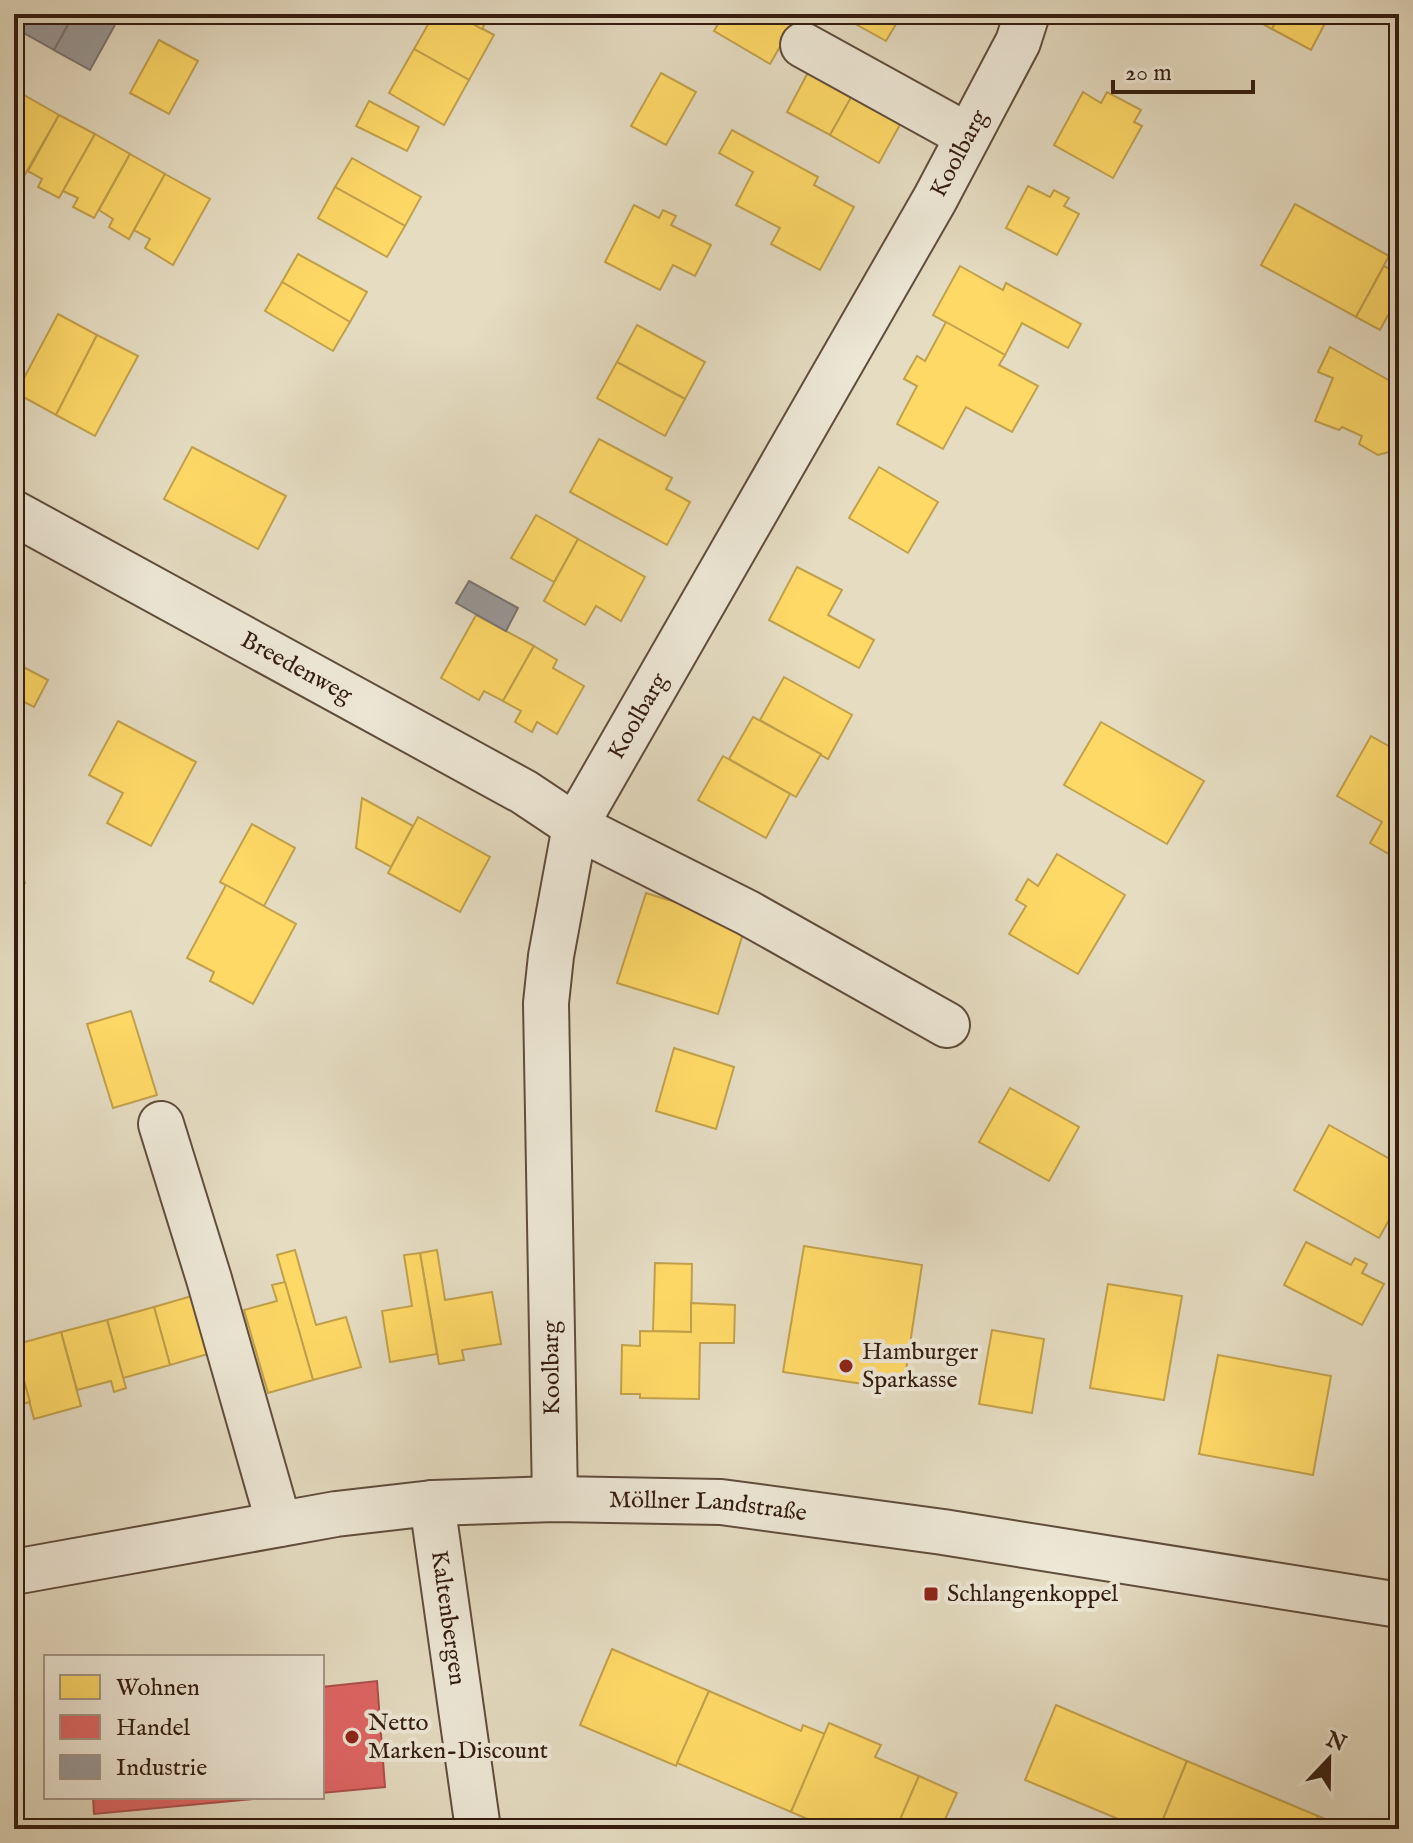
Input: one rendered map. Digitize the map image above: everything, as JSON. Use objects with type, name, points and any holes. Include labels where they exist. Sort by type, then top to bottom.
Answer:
[{"type":"street","name":"Koolbarg","points":[[555,1499],[546,1003],[551,956],[575,826],[935,199],[1018,42],[1027,14]]},
{"type":"street","points":[[803,45],[968,136]]},
{"type":"street","name":"Breedenweg","points":[[14,513],[524,792],[575,826],[748,913],[947,1025]]},
{"type":"street","points":[[161,1124],[279,1524]]},
{"type":"street","name":"Möllner Landstraße","points":[[14,1572],[336,1514],[432,1503],[555,1499],[721,1502],[943,1532],[1398,1601]]},
{"type":"street","name":"Kaltenbergen","points":[[432,1503],[478,1829]]},
{"type":"building: Wohnen","points":[[434,14],[456,14],[494,35],[469,80],[414,49]]},
{"type":"building: Wohnen","points":[[456,14],[490,14],[482,29]]},
{"type":"building: Wohnen","points":[[724,14],[776,14],[793,24],[770,64],[714,31]]},
{"type":"building: Wohnen","points":[[844,14],[902,14],[886,41],[843,17]]},
{"type":"building: Wohnen","points":[[1245,14],[1280,14],[1272,29]]},
{"type":"building: Wohnen","points":[[1280,14],[1330,14],[1311,50],[1272,29]]},
{"type":"building: Wohnen","points":[[159,40],[198,61],[169,114],[130,93]]},
{"type":"building: Wohnen","points":[[414,49],[469,80],[444,125],[389,93]]},
{"type":"building: Wohnen","points":[[813,63],[857,88],[830,135],[787,112]]},
{"type":"building: Wohnen","points":[[661,73],[696,92],[666,145],[631,126]]},
{"type":"building: Wohnen","points":[[859,83],[908,110],[879,163],[830,135]]},
{"type":"building: Wohnen","points":[[14,89],[24,95],[14,112]]},
{"type":"building: Wohnen","points":[[1083,92],[1101,103],[1107,92],[1141,110],[1134,122],[1142,126],[1113,178],[1054,145]]},
{"type":"building: Wohnen","points":[[24,95],[59,115],[23,178],[14,173],[14,112]]},
{"type":"building: Wohnen","points":[[369,101],[419,127],[407,151],[356,126]]},
{"type":"building: Wohnen","points":[[59,115],[95,134],[59,198],[38,187],[42,179],[28,171]]},
{"type":"building: Wohnen","points":[[732,130],[818,177],[814,185],[854,207],[820,270],[771,244],[780,228],[736,205],[753,172],[719,153]]},
{"type":"building: Wohnen","points":[[95,134],[130,154],[94,218],[73,207],[78,198],[63,191]]},
{"type":"building: Wohnen","points":[[130,154],[165,174],[129,239],[109,227],[113,219],[99,210]]},
{"type":"building: Wohnen","points":[[352,158],[421,197],[405,226],[335,187]]},
{"type":"building: Wohnen","points":[[165,174],[210,199],[173,265],[145,248],[150,239],[134,230]]},
{"type":"building: Wohnen","points":[[1028,186],[1050,197],[1054,190],[1069,198],[1064,206],[1079,214],[1057,255],[1006,228]]},
{"type":"building: Wohnen","points":[[335,187],[405,226],[387,257],[318,218]]},
{"type":"building: Wohnen","points":[[1295,204],[1389,256],[1356,317],[1261,265]]},
{"type":"building: Wohnen","points":[[634,205],[659,218],[663,210],[676,216],[671,225],[711,245],[695,276],[673,265],[660,290],[605,262]]},
{"type":"building: Wohnen","points":[[298,254],[367,292],[350,322],[282,282]]},
{"type":"building: Wohnen","points":[[960,266],[1003,290],[1006,283],[1081,324],[1068,348],[1022,323],[1005,355],[933,315]]},
{"type":"building: Wohnen","points":[[1384,266],[1399,274],[1399,295],[1380,330],[1356,317]]},
{"type":"building: Wohnen","points":[[282,282],[350,322],[333,351],[265,311]]},
{"type":"building: Wohnen","points":[[58,314],[97,335],[56,415],[16,393]]},
{"type":"building: Wohnen","points":[[946,322],[1005,355],[999,365],[1038,386],[1012,432],[966,407],[943,449],[897,424],[917,386],[904,379],[917,356],[925,361]]},
{"type":"building: Wohnen","points":[[637,325],[705,362],[685,399],[617,362]]},
{"type":"building: Wohnen","points":[[97,335],[138,356],[95,436],[56,415]]},
{"type":"building: Wohnen","points":[[1330,347],[1399,386],[1399,433],[1389,452],[1378,455],[1359,444],[1362,436],[1342,427],[1339,430],[1315,421],[1333,378],[1318,372]]},
{"type":"building: Wohnen","points":[[617,362],[685,399],[665,436],[597,398]]},
{"type":"building: Wohnen","points":[[599,439],[672,478],[666,489],[690,502],[667,545],[570,492]]},
{"type":"building: Wohnen","points":[[192,447],[286,496],[258,549],[164,499]]},
{"type":"building: Wohnen","points":[[879,467],[938,502],[908,553],[849,518]]},
{"type":"building: Wohnen","points":[[536,515],[578,539],[554,582],[511,558]]},
{"type":"building: Wohnen","points":[[578,539],[645,577],[621,621],[596,606],[585,625],[544,601]]},
{"type":"building: Wohnen","points":[[797,567],[842,590],[828,615],[874,640],[859,668],[769,620]]},
{"type":"building: Wohnen","points":[[476,615],[534,646],[503,701],[484,691],[479,700],[441,678]]},
{"type":"building: Wohnen","points":[[534,646],[557,660],[553,668],[584,686],[557,734],[537,722],[532,732],[515,722],[521,711],[503,701]]},
{"type":"building: Wohnen","points":[[14,662],[48,680],[34,707],[14,697]]},
{"type":"building: Wohnen","points":[[784,677],[852,715],[828,759],[760,720]]},
{"type":"building: Wohnen","points":[[753,717],[821,754],[796,797],[729,759]]},
{"type":"building: Wohnen","points":[[118,721],[196,762],[151,846],[107,823],[123,793],[89,775]]},
{"type":"building: Wohnen","points":[[1101,722],[1204,781],[1167,844],[1064,785]]},
{"type":"building: Wohnen","points":[[1371,736],[1399,752],[1399,860],[1370,843],[1382,822],[1337,796]]},
{"type":"building: Wohnen","points":[[723,756],[790,794],[766,838],[698,800]]},
{"type":"building: Wohnen","points":[[362,798],[413,826],[391,867],[356,848]]},
{"type":"building: Wohnen","points":[[418,817],[490,857],[460,912],[388,873]]},
{"type":"building: Wohnen","points":[[252,824],[295,848],[264,906],[220,882]]},
{"type":"building: Wohnen","points":[[14,847],[25,883],[14,886]]},
{"type":"building: Wohnen","points":[[1057,854],[1125,895],[1078,974],[1009,934],[1026,906],[1016,900],[1028,879],[1038,886]]},
{"type":"building: Wohnen","points":[[226,885],[296,924],[253,1004],[210,981],[214,972],[187,958]]},
{"type":"building: Wohnen","points":[[646,893],[746,924],[718,1014],[617,983]]},
{"type":"building: Wohnen","points":[[131,1011],[157,1095],[113,1108],[87,1024]]},
{"type":"building: Wohnen","points":[[674,1048],[734,1067],[716,1129],[656,1111]]},
{"type":"building: Wohnen","points":[[1010,1088],[1079,1127],[1049,1181],[979,1142]]},
{"type":"building: Wohnen","points":[[1329,1125],[1399,1164],[1399,1202],[1379,1238],[1294,1190]]},
{"type":"building: Wohnen","points":[[1306,1242],[1351,1265],[1355,1258],[1367,1264],[1362,1273],[1384,1284],[1362,1325],[1284,1285]]},
{"type":"building: Wohnen","points":[[804,1246],[922,1265],[903,1390],[783,1372]]},
{"type":"building: Wohnen","points":[[295,1250],[316,1325],[346,1317],[361,1367],[313,1380],[277,1255]]},
{"type":"building: Wohnen","points":[[437,1250],[445,1300],[492,1292],[501,1344],[462,1350],[464,1360],[439,1364],[420,1253]]},
{"type":"building: Wohnen","points":[[420,1253],[437,1354],[390,1362],[382,1311],[412,1306],[404,1255]]},
{"type":"building: Wohnen","points":[[655,1263],[692,1264],[691,1332],[653,1331]]},
{"type":"building: Wohnen","points":[[285,1282],[313,1380],[268,1393],[244,1310],[277,1301],[272,1285]]},
{"type":"building: Wohnen","points":[[1108,1284],[1182,1296],[1164,1400],[1090,1388]]},
{"type":"building: Wohnen","points":[[202,1293],[218,1351],[170,1365],[154,1307]]},
{"type":"building: Wohnen","points":[[691,1303],[735,1305],[734,1343],[700,1343],[699,1399],[640,1398],[640,1394],[621,1394],[622,1345],[640,1346],[640,1331],[691,1332]]},
{"type":"building: Wohnen","points":[[154,1307],[170,1365],[123,1378],[107,1320]]},
{"type":"building: Wohnen","points":[[107,1320],[126,1388],[114,1392],[111,1381],[77,1390],[61,1332]]},
{"type":"building: Wohnen","points":[[992,1330],[1044,1339],[1032,1413],[979,1404]]},
{"type":"building: Wohnen","points":[[61,1332],[81,1406],[34,1419],[14,1345]]},
{"type":"building: Wohnen","points":[[14,1345],[30,1402],[14,1406]]},
{"type":"building: Wohnen","points":[[1218,1355],[1331,1376],[1313,1475],[1199,1454]]},
{"type":"building: Wohnen","points":[[612,1649],[709,1691],[676,1766],[580,1725]]},
{"type":"building: Wohnen","points":[[709,1691],[801,1731],[803,1725],[825,1734],[791,1812],[677,1763]]},
{"type":"building: Wohnen","points":[[1056,1705],[1187,1761],[1159,1829],[1142,1829],[1025,1780]]},
{"type":"building: Wohnen","points":[[829,1723],[881,1745],[875,1757],[919,1776],[896,1829],[831,1829],[791,1812]]},
{"type":"building: Wohnen","points":[[1187,1761],[1318,1816],[1313,1829],[1159,1829]]},
{"type":"building: Wohnen","points":[[919,1776],[957,1793],[941,1828],[944,1829],[896,1829]]},
{"type":"building: Wohnen","points":[[1318,1816],[1349,1829],[1313,1829]]},
{"type":"building: Handel","name":"Netto Marken-Discount","points":[[377,1681],[385,1787],[324,1793],[324,1687]]},
{"type":"building: Handel","points":[[93,1799],[253,1799],[94,1814]]},
{"type":"building: Industrie","points":[[23,14],[74,14],[54,50],[15,28]]},
{"type":"building: Industrie","points":[[74,14],[121,14],[90,70],[54,50]]},
{"type":"building: Industrie","points":[[469,581],[518,608],[506,631],[456,603]]},
{"type":"place","name":"Hamburger Sparkasse","points":[[846,1366]]},
{"type":"place","name":"Schlangenkoppel","points":[[931,1594]]},
{"type":"place","name":"Netto Marken-Discount","points":[[352,1737]]}]
